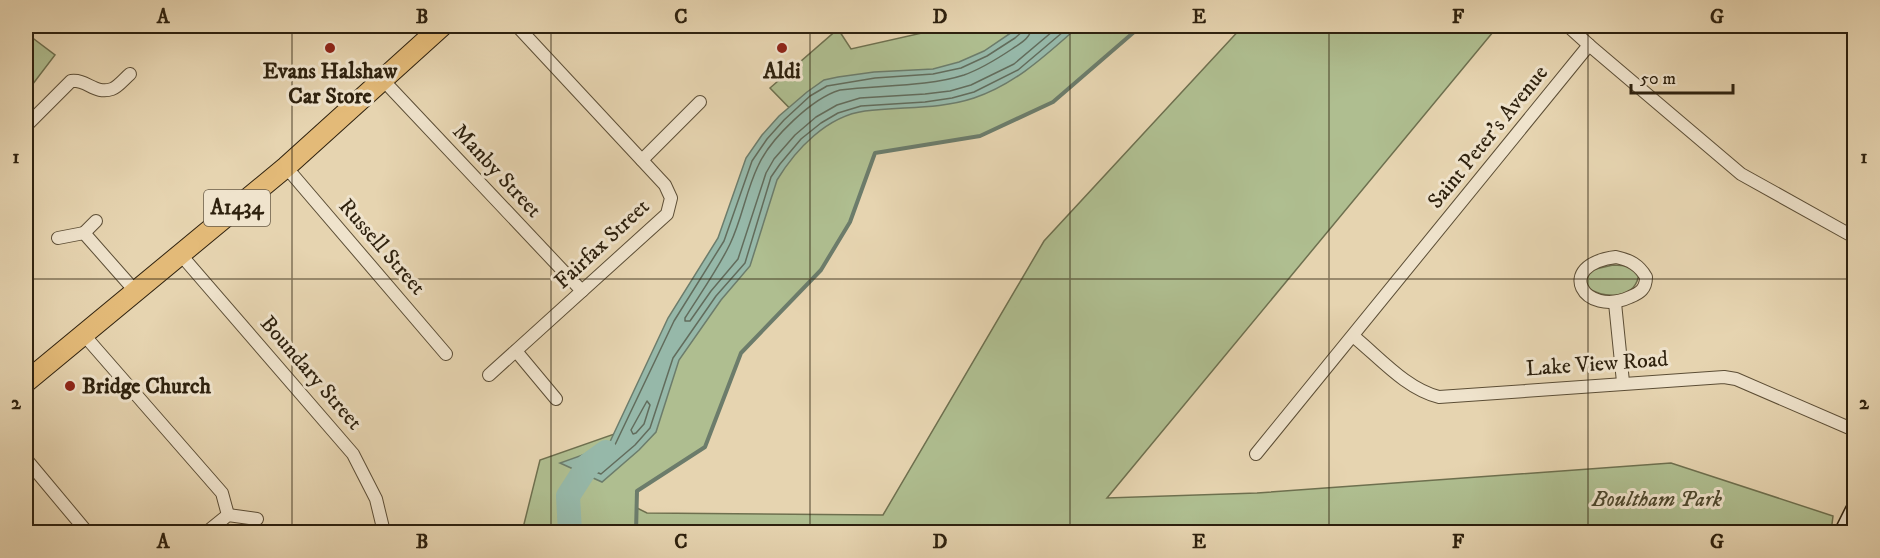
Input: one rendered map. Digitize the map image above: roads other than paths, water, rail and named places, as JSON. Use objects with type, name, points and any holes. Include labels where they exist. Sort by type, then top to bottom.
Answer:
[{"type":"main road","name":"A1434","points":[[26,382],[286,167],[442,26]]},
{"type":"street","name":"Fairfax Street","points":[[489,375],[667,214],[671,198],[665,184],[517,26]]},
{"type":"street","points":[[1568,26],[1742,174],[1854,237]]},
{"type":"street","name":"Saint Peter's Avenue","points":[[1256,454],[1589,45]]},
{"type":"street","points":[[26,126],[71,81],[80,80],[98,90],[106,90],[113,89],[130,74]]},
{"type":"street","name":"Manby Street","points":[[383,80],[582,291]]},
{"type":"street","points":[[642,160],[700,102]]},
{"type":"street","name":"Russell Street","points":[[286,167],[446,354]]},
{"type":"street","points":[[58,238],[84,233],[96,221]]},
{"type":"street","points":[[84,233],[136,292]]},
{"type":"street","name":"Boundary Street","points":[[181,255],[353,454],[376,499],[384,532]]},
{"type":"street","points":[[1616,257],[1642,269],[1646,277],[1643,290],[1615,303],[1602,303],[1594,300],[1584,291],[1581,275],[1590,264],[1616,257]]},
{"type":"street","points":[[1615,303],[1623,382]]},
{"type":"street","points":[[84,335],[222,493],[228,515]]},
{"type":"street","name":"Lake View Road","points":[[1353,336],[1414,387],[1439,397],[1623,382],[1724,377],[1736,379],[1854,430]]},
{"type":"street","points":[[516,351],[556,399]]},
{"type":"street","points":[[26,459],[87,532]]},
{"type":"street","points":[[1844,532],[1854,510]]},
{"type":"street","points":[[207,532],[228,515],[256,519]]},
{"type":"water","points":[[1021,26],[1079,26],[1030,67],[1004,85],[989,92],[960,102],[879,109],[851,114],[825,127],[803,146],[777,180],[750,266],[721,300],[679,360],[656,432],[602,482],[560,463],[608,446],[668,318],[718,238],[746,158],[779,116],[824,80],[874,72],[933,69],[959,62],[984,51]]},
{"type":"waterway","points":[[636,532],[637,491],[705,447],[741,353],[821,270],[850,222],[875,153],[980,136],[1053,102],[1141,26]]},
{"type":"waterway","points":[[570,532],[568,496],[588,465],[606,452]]},
{"type":"place","name":"Evans Halshaw Car Store","points":[[330,48]]},
{"type":"place","name":"Aldi","points":[[782,48]]},
{"type":"place","name":"Bridge Church","points":[[70,386]]},
{"type":"park label","name":"Boultham Park","points":[[1657,499]]}]
